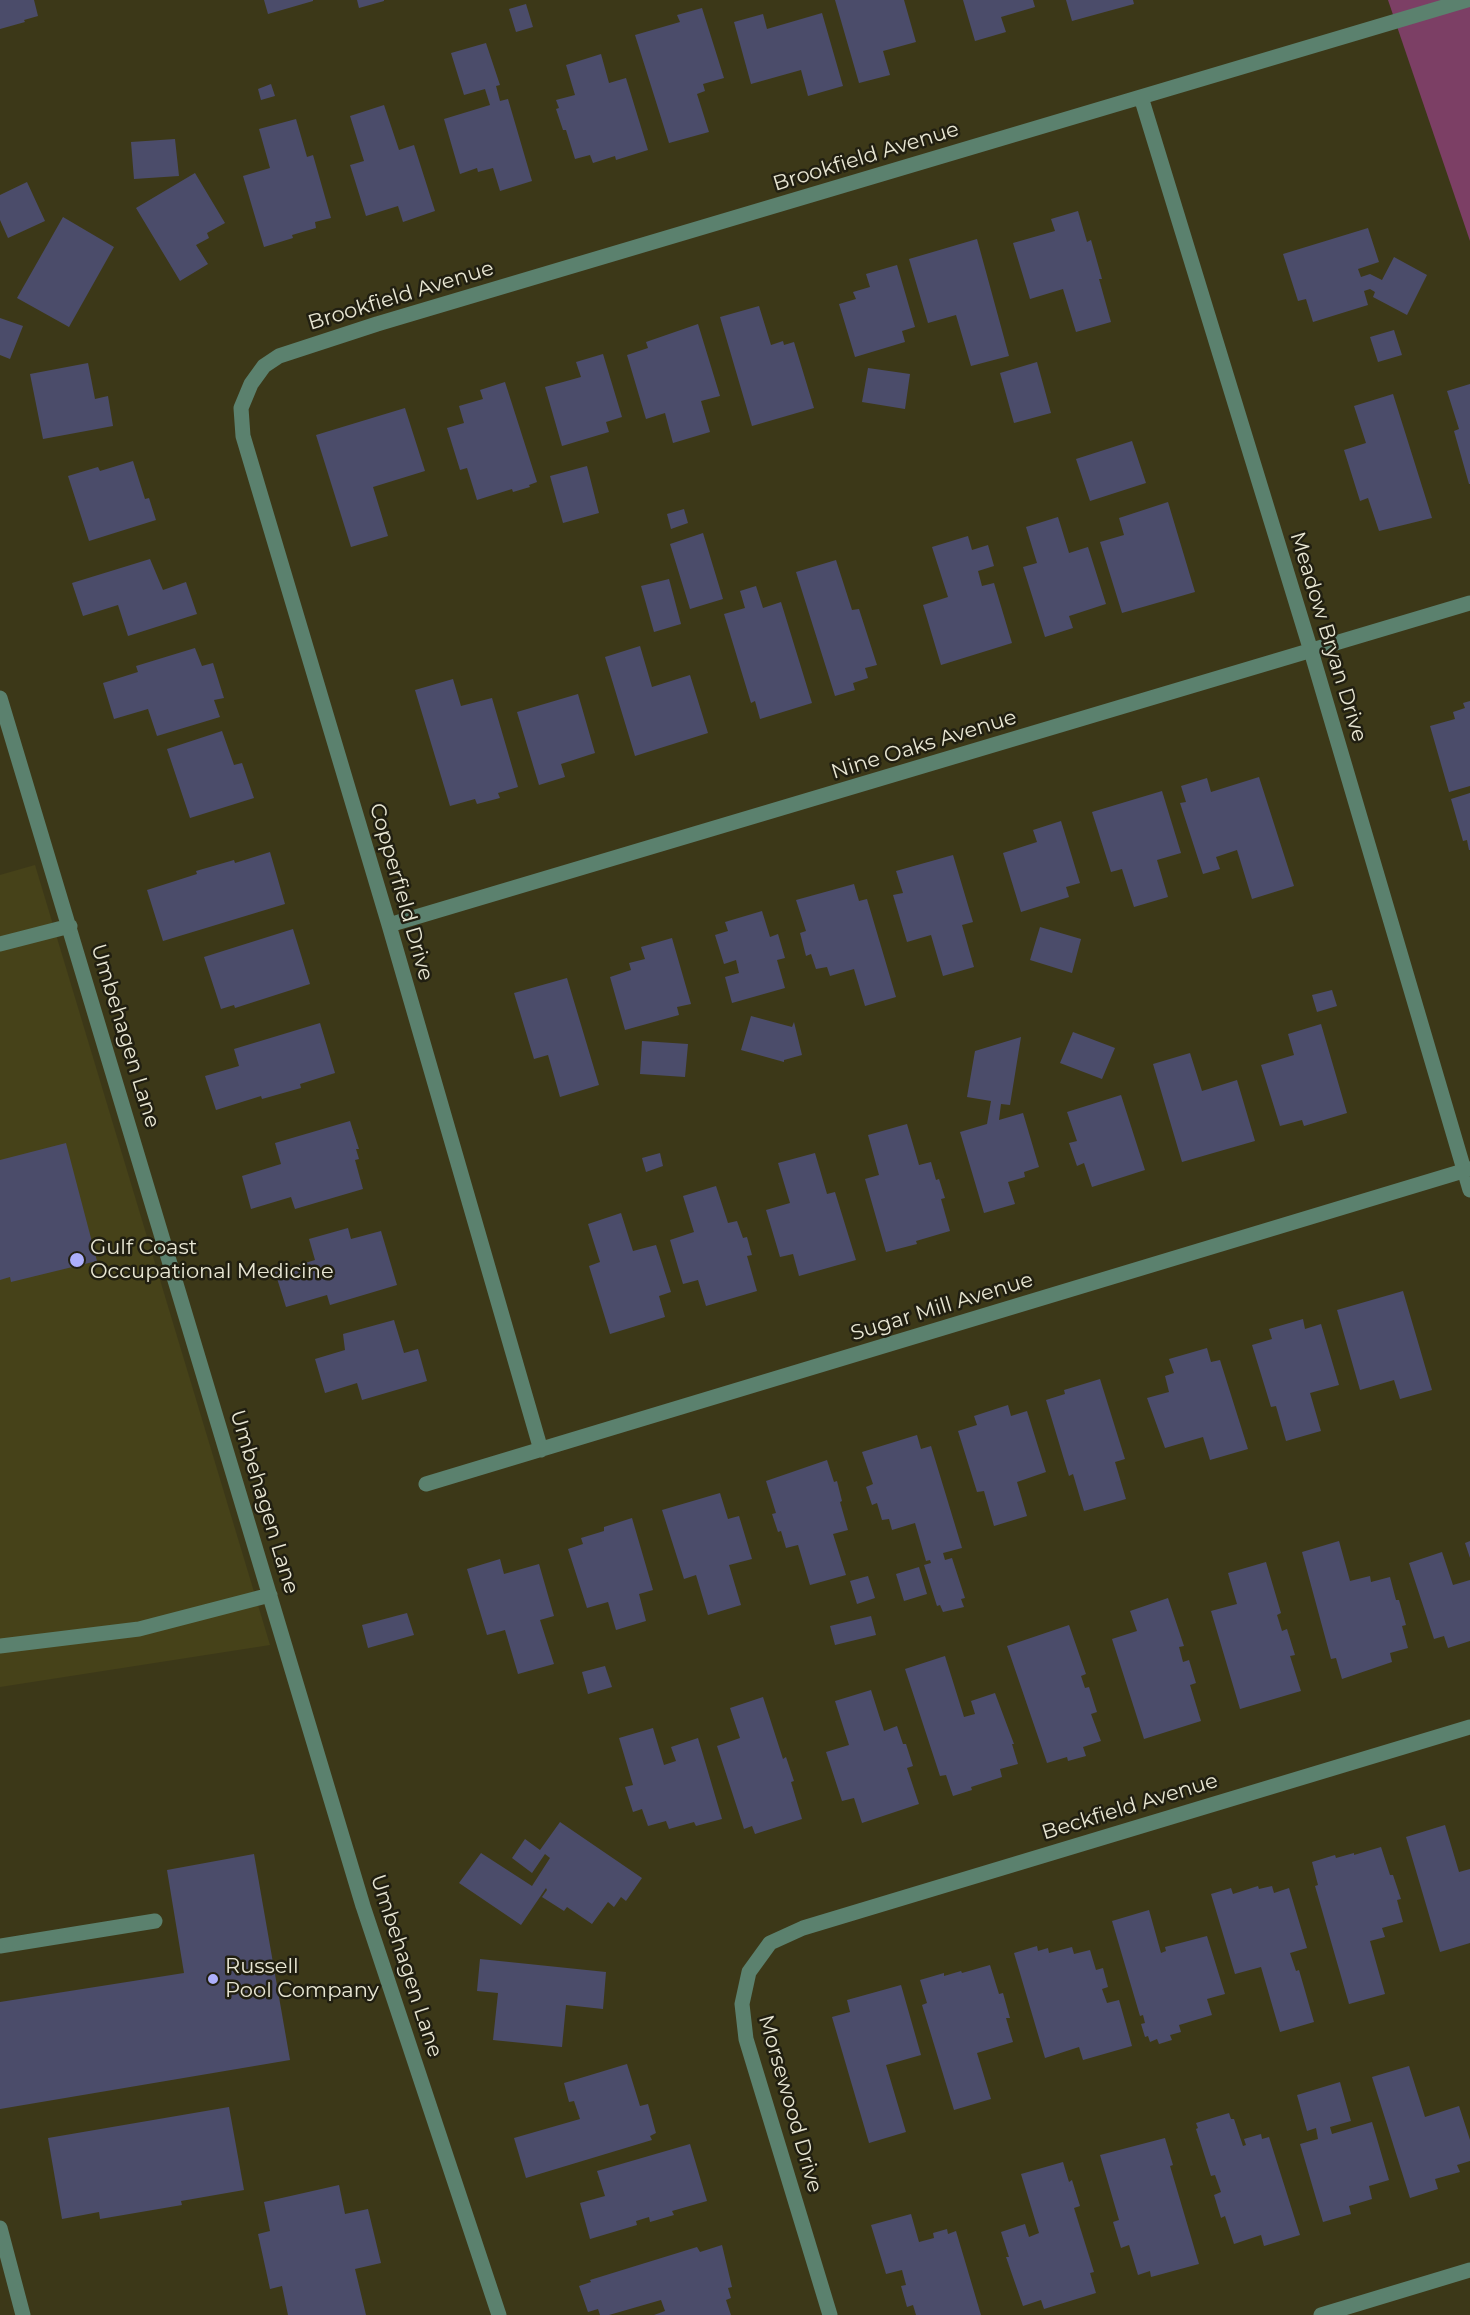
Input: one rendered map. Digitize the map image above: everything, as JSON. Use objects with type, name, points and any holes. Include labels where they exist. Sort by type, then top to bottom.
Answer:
[{"type":"street","name":"Brookfield Avenue","points":[[279,356],[394,319],[1467,0]]},
{"type":"street","name":"Meadow Bryan Drive","points":[[1141,97],[1311,651],[1467,1170],[1470,1190]]},
{"type":"street","name":"Copperfield Drive","points":[[279,356],[264,366],[248,392],[241,408],[243,436],[542,1450]]},
{"type":"street","name":"Nine Oaks Avenue","points":[[389,926],[1470,603]]},
{"type":"street","name":"Umbehagen Lane","points":[[0,698],[363,1906],[499,2315]]},
{"type":"street","points":[[0,944],[70,926]]},
{"type":"street","name":"Sugar Mill Avenue","points":[[426,1484],[1467,1170]]},
{"type":"street","points":[[0,1646],[139,1629],[270,1595]]},
{"type":"street","name":"Beckfield Avenue","points":[[803,1928],[1470,1727]]},
{"type":"street","points":[[0,1946],[155,1920]]},
{"type":"street","name":"Morsewood Drive","points":[[803,1928],[770,1943],[749,1972],[742,2004],[746,2039],[830,2315]]},
{"type":"street","points":[[0,2228],[23,2315]]},
{"type":"street","points":[[1321,2315],[1470,2270]]},
{"type":"shaded area","points":[[1388,0],[1470,0],[1470,241]]},
{"type":"shaded area","name":"Gulf Coast Occupational Medicine","points":[[35,865],[270,1645],[0,1687],[0,875]]},
{"type":"building","points":[[0,0],[34,0],[38,16],[0,29]]},
{"type":"building","points":[[264,0],[313,0],[313,1],[268,14]]},
{"type":"building","points":[[357,0],[384,0],[384,1],[359,8]]},
{"type":"building","points":[[835,0],[904,0],[916,42],[883,51],[890,75],[859,83]]},
{"type":"building","points":[[963,0],[1033,0],[1035,7],[1001,17],[1006,32],[975,41]]},
{"type":"building","points":[[1066,0],[1133,0],[1134,4],[1072,21]]},
{"type":"building","points":[[526,4],[533,27],[516,32],[509,9]]},
{"type":"building","points":[[702,8],[724,78],[703,84],[705,91],[697,94],[709,132],[669,143],[635,35],[680,22],[677,15]]},
{"type":"building","points":[[822,13],[843,86],[808,96],[801,70],[751,84],[734,22],[763,14],[767,29]]},
{"type":"building","points":[[486,43],[500,85],[496,86],[500,101],[508,99],[532,181],[500,191],[493,168],[478,172],[477,168],[460,174],[444,119],[490,105],[485,89],[464,95],[451,53]]},
{"type":"building","points":[[601,54],[609,83],[626,78],[648,150],[616,160],[615,156],[593,163],[590,155],[575,159],[566,130],[563,130],[556,109],[559,108],[556,100],[575,95],[566,65]]},
{"type":"building","points":[[271,84],[275,96],[261,100],[258,89]]},
{"type":"building","points":[[384,105],[399,150],[414,145],[435,211],[403,222],[398,206],[366,216],[350,165],[364,161],[350,116]]},
{"type":"building","points":[[296,119],[307,157],[313,155],[331,218],[315,222],[316,228],[292,235],[293,238],[264,247],[243,176],[270,168],[259,129]]},
{"type":"building","points":[[175,139],[179,176],[134,179],[131,142]]},
{"type":"building","points":[[195,173],[225,223],[207,233],[209,238],[196,245],[208,264],[180,281],[136,208]]},
{"type":"building","points":[[27,182],[45,221],[8,238],[0,220],[0,195]]},
{"type":"building","points":[[1078,211],[1087,242],[1091,240],[1111,322],[1076,332],[1063,289],[1030,299],[1013,243],[1055,231],[1051,219]]},
{"type":"building","points":[[63,217],[114,247],[69,327],[17,298]]},
{"type":"building","points":[[1368,228],[1379,262],[1358,269],[1361,277],[1370,274],[1382,280],[1394,257],[1427,275],[1407,315],[1373,297],[1375,292],[1370,289],[1364,291],[1368,305],[1313,322],[1306,299],[1298,301],[1283,254]]},
{"type":"building","points":[[977,239],[1009,356],[971,366],[956,315],[928,323],[909,259]]},
{"type":"building","points":[[897,265],[915,327],[902,331],[905,342],[855,357],[839,304],[856,299],[853,292],[870,287],[866,274]]},
{"type":"building","points":[[759,306],[771,345],[783,341],[784,345],[794,342],[814,408],[752,426],[720,317]]},
{"type":"building","points":[[0,318],[23,326],[10,359],[0,355]]},
{"type":"building","points":[[698,324],[720,396],[701,401],[710,432],[673,443],[665,413],[646,419],[627,355],[648,348],[646,342]]},
{"type":"building","points":[[1394,330],[1402,355],[1378,362],[1370,337]]},
{"type":"building","points":[[603,354],[622,417],[606,422],[609,432],[562,446],[545,387],[581,377],[576,362]]},
{"type":"building","points":[[1037,362],[1051,413],[1014,423],[1000,373]]},
{"type":"building","points":[[88,363],[95,399],[108,396],[113,426],[43,439],[30,374]]},
{"type":"building","points":[[868,368],[910,374],[905,409],[862,402]]},
{"type":"building","points":[[505,382],[537,482],[529,485],[530,487],[513,492],[512,489],[477,500],[467,468],[460,470],[447,428],[464,423],[459,406],[483,399],[480,390]]},
{"type":"building","points":[[1470,384],[1469,484],[1454,431],[1459,429],[1447,391]]},
{"type":"building","points":[[1393,394],[1432,518],[1379,531],[1368,498],[1360,501],[1344,450],[1366,443],[1354,406]]},
{"type":"building","points":[[405,408],[425,471],[373,487],[388,536],[351,547],[316,435]]},
{"type":"building","points":[[1132,441],[1146,483],[1090,501],[1076,459]]},
{"type":"building","points":[[133,461],[145,499],[149,498],[156,520],[89,541],[68,476],[98,467],[100,471]]},
{"type":"building","points":[[587,466],[599,513],[563,523],[550,476]]},
{"type":"building","points":[[1168,502],[1195,592],[1122,613],[1100,542],[1124,535],[1119,518]]},
{"type":"building","points":[[684,509],[688,523],[671,529],[667,514]]},
{"type":"building","points":[[1058,517],[1069,553],[1088,547],[1106,604],[1069,616],[1073,628],[1045,637],[1023,567],[1037,563],[1026,527]]},
{"type":"building","points":[[703,533],[723,599],[690,609],[670,544]]},
{"type":"building","points":[[968,536],[972,550],[988,545],[994,566],[978,571],[982,586],[994,583],[1012,643],[941,665],[923,605],[948,597],[932,547]]},
{"type":"building","points":[[150,559],[163,590],[186,582],[197,614],[128,636],[118,605],[83,616],[72,583]]},
{"type":"building","points":[[836,560],[852,610],[859,609],[877,665],[865,668],[868,678],[853,683],[855,690],[835,696],[796,572]]},
{"type":"building","points":[[669,579],[681,624],[654,632],[641,586]]},
{"type":"building","points":[[756,586],[763,608],[781,602],[812,703],[760,719],[755,701],[751,703],[724,614],[745,608],[740,591]]},
{"type":"building","points":[[640,646],[652,687],[690,675],[708,733],[635,756],[605,657]]},
{"type":"building","points":[[195,648],[202,666],[213,663],[224,698],[214,700],[220,717],[157,736],[148,709],[114,719],[103,683],[138,672],[136,666]]},
{"type":"building","points":[[453,679],[461,706],[492,698],[518,787],[498,793],[500,798],[477,804],[475,799],[450,806],[415,690]]},
{"type":"building","points":[[578,694],[595,753],[561,764],[565,777],[539,785],[517,712]]},
{"type":"building","points":[[1470,701],[1470,786],[1449,792],[1430,726],[1455,719],[1453,712],[1465,708],[1463,703]]},
{"type":"building","points":[[222,731],[234,765],[242,763],[254,798],[190,818],[167,749]]},
{"type":"building","points":[[1259,777],[1294,886],[1252,899],[1237,850],[1216,857],[1220,869],[1203,874],[1180,803],[1186,802],[1181,786],[1207,778],[1211,792]]},
{"type":"building","points":[[1162,791],[1181,853],[1157,860],[1168,897],[1134,907],[1122,869],[1111,872],[1092,812]]},
{"type":"building","points":[[1470,793],[1469,850],[1467,840],[1463,841],[1451,799]]},
{"type":"building","points":[[1061,821],[1080,883],[1066,887],[1069,897],[1021,912],[1003,853],[1037,842],[1033,830]]},
{"type":"building","points":[[270,852],[285,904],[163,941],[147,890],[197,874],[196,871],[234,860],[235,863]]},
{"type":"building","points":[[953,855],[973,922],[962,925],[974,967],[943,976],[931,935],[907,942],[893,895],[903,893],[896,871]]},
{"type":"building","points":[[854,884],[859,901],[867,899],[896,997],[865,1006],[854,969],[830,976],[827,967],[816,969],[811,954],[806,956],[800,933],[806,931],[796,900]]},
{"type":"building","points":[[762,911],[770,937],[778,934],[785,958],[777,960],[785,988],[732,1003],[725,977],[739,973],[736,960],[724,964],[715,935],[728,931],[725,922]]},
{"type":"building","points":[[1040,927],[1081,939],[1072,973],[1030,960]]},
{"type":"building","points":[[293,929],[310,984],[235,1008],[234,1005],[221,1009],[204,957]]},
{"type":"building","points":[[672,938],[691,1004],[677,1007],[679,1015],[625,1030],[610,977],[631,970],[629,963],[645,959],[641,947]]},
{"type":"building","points":[[567,978],[599,1085],[560,1097],[548,1055],[534,1059],[514,993]]},
{"type":"building","points":[[1332,990],[1337,1006],[1317,1012],[1312,995]]},
{"type":"building","points":[[751,1016],[792,1027],[794,1022],[802,1055],[784,1060],[784,1062],[741,1050]]},
{"type":"building","points":[[320,1023],[335,1073],[300,1084],[301,1088],[262,1099],[261,1096],[216,1110],[205,1076],[239,1066],[234,1049]]},
{"type":"building","points":[[1321,1024],[1347,1113],[1304,1126],[1302,1120],[1280,1126],[1261,1065],[1294,1055],[1288,1034]]},
{"type":"building","points":[[1073,1032],[1115,1048],[1102,1079],[1060,1063]]},
{"type":"building","points":[[1021,1037],[1010,1105],[1001,1104],[999,1120],[1023,1113],[1039,1167],[1024,1172],[1025,1177],[1008,1182],[1015,1204],[984,1213],[960,1132],[987,1124],[991,1101],[967,1097],[975,1051]]},
{"type":"building","points":[[642,1041],[688,1044],[685,1077],[640,1074]]},
{"type":"building","points":[[1190,1053],[1202,1091],[1237,1080],[1255,1141],[1182,1162],[1153,1064]]},
{"type":"building","points":[[1121,1095],[1145,1170],[1092,1187],[1084,1163],[1077,1166],[1069,1143],[1077,1141],[1067,1112]]},
{"type":"building","points":[[350,1121],[359,1149],[356,1149],[359,1159],[355,1160],[363,1189],[295,1209],[291,1197],[251,1209],[242,1176],[281,1164],[275,1143]]},
{"type":"building","points":[[907,1124],[919,1165],[931,1162],[936,1180],[939,1179],[945,1198],[941,1199],[950,1231],[916,1241],[917,1244],[886,1252],[865,1179],[879,1175],[868,1135]]},
{"type":"building","points":[[66,1143],[97,1261],[11,1282],[10,1277],[0,1280],[0,1160]]},
{"type":"building","points":[[660,1153],[663,1166],[646,1172],[642,1158]]},
{"type":"building","points":[[815,1153],[827,1194],[835,1192],[856,1260],[799,1276],[793,1254],[780,1257],[766,1210],[790,1203],[778,1163]]},
{"type":"building","points":[[716,1186],[728,1223],[737,1221],[743,1238],[747,1237],[752,1255],[747,1256],[757,1291],[706,1306],[698,1280],[683,1284],[670,1240],[694,1232],[683,1196]]},
{"type":"building","points":[[621,1213],[633,1251],[656,1245],[671,1292],[659,1296],[665,1317],[610,1334],[589,1266],[600,1262],[588,1224]]},
{"type":"building","points":[[348,1228],[351,1239],[381,1231],[397,1285],[330,1305],[327,1295],[286,1307],[275,1272],[315,1260],[309,1239]]},
{"type":"building","points":[[1403,1291],[1432,1390],[1400,1399],[1394,1380],[1360,1390],[1337,1310]]},
{"type":"building","points":[[1303,1319],[1305,1329],[1321,1324],[1339,1385],[1310,1393],[1321,1431],[1286,1441],[1276,1406],[1271,1407],[1252,1345],[1272,1339],[1269,1329]]},
{"type":"building","points":[[394,1320],[404,1353],[418,1349],[427,1381],[362,1400],[357,1383],[325,1393],[315,1359],[345,1350],[343,1334]]},
{"type":"building","points":[[1207,1348],[1211,1362],[1220,1360],[1248,1449],[1210,1460],[1203,1437],[1165,1448],[1147,1398],[1169,1392],[1165,1376],[1174,1373],[1169,1359]]},
{"type":"building","points":[[1100,1379],[1125,1459],[1115,1462],[1126,1499],[1084,1511],[1073,1474],[1069,1476],[1046,1400],[1065,1394],[1064,1390]]},
{"type":"building","points":[[1008,1405],[1011,1416],[1027,1411],[1046,1472],[1017,1482],[1027,1516],[994,1526],[984,1491],[977,1492],[958,1431],[977,1425],[974,1416]]},
{"type":"building","points":[[917,1435],[921,1449],[931,1446],[962,1548],[943,1553],[945,1560],[952,1558],[965,1598],[961,1599],[964,1607],[943,1612],[940,1605],[937,1606],[924,1565],[931,1563],[930,1560],[926,1561],[915,1523],[892,1530],[889,1519],[882,1520],[877,1503],[872,1505],[866,1487],[873,1484],[862,1452]]},
{"type":"building","points":[[827,1460],[834,1482],[837,1481],[848,1530],[833,1534],[846,1575],[810,1585],[798,1545],[786,1548],[781,1531],[778,1532],[772,1514],[776,1513],[766,1481]]},
{"type":"building","points":[[720,1493],[728,1519],[739,1516],[752,1559],[729,1565],[741,1605],[708,1615],[696,1575],[684,1579],[662,1510]]},
{"type":"building","points":[[632,1518],[653,1590],[639,1594],[646,1621],[616,1630],[608,1602],[587,1608],[568,1549],[583,1544],[581,1538],[604,1531],[604,1527]]},
{"type":"building","points":[[1339,1541],[1350,1581],[1370,1576],[1371,1582],[1390,1577],[1406,1625],[1402,1626],[1408,1648],[1390,1653],[1392,1662],[1342,1679],[1336,1658],[1331,1659],[1302,1552]]},
{"type":"building","points":[[1470,1541],[1470,1558],[1465,1543]]},
{"type":"building","points":[[1442,1552],[1453,1585],[1470,1580],[1470,1641],[1448,1648],[1444,1636],[1434,1639],[1409,1563]]},
{"type":"building","points":[[500,1559],[504,1574],[539,1564],[554,1616],[540,1620],[554,1664],[518,1674],[505,1630],[487,1635],[467,1569]]},
{"type":"building","points":[[1266,1562],[1281,1613],[1277,1615],[1282,1631],[1287,1629],[1295,1655],[1290,1656],[1301,1691],[1240,1709],[1211,1611],[1237,1604],[1228,1573]]},
{"type":"building","points":[[919,1567],[927,1594],[904,1601],[896,1574]]},
{"type":"building","points":[[868,1576],[875,1598],[857,1604],[850,1581]]},
{"type":"building","points":[[1168,1598],[1184,1646],[1179,1647],[1183,1662],[1189,1660],[1196,1683],[1190,1685],[1201,1721],[1144,1739],[1112,1639],[1137,1631],[1130,1611]]},
{"type":"building","points":[[407,1613],[414,1635],[368,1648],[362,1625]]},
{"type":"building","points":[[871,1616],[876,1635],[835,1645],[830,1626]]},
{"type":"building","points":[[1069,1625],[1086,1674],[1081,1676],[1085,1688],[1089,1687],[1097,1712],[1091,1714],[1101,1741],[1083,1747],[1086,1756],[1068,1761],[1067,1757],[1047,1763],[1007,1646]]},
{"type":"building","points":[[945,1656],[964,1717],[975,1714],[971,1701],[995,1693],[1014,1744],[1012,1744],[1018,1764],[1000,1769],[1002,1777],[971,1787],[972,1790],[953,1796],[946,1775],[940,1776],[905,1669]]},
{"type":"building","points":[[605,1666],[612,1687],[588,1694],[582,1672]]},
{"type":"building","points":[[871,1690],[884,1731],[897,1726],[903,1744],[906,1744],[913,1766],[907,1768],[919,1804],[862,1823],[854,1798],[842,1801],[826,1752],[849,1745],[835,1701]]},
{"type":"building","points":[[763,1697],[783,1759],[786,1757],[794,1781],[791,1782],[802,1819],[755,1834],[752,1826],[744,1829],[717,1746],[740,1738],[730,1708]]},
{"type":"building","points":[[653,1728],[664,1765],[676,1761],[671,1747],[698,1738],[722,1819],[696,1826],[694,1822],[669,1829],[666,1821],[648,1826],[642,1809],[633,1812],[625,1787],[633,1785],[619,1738]]},
{"type":"building","points":[[560,1822],[642,1878],[626,1901],[621,1897],[614,1907],[608,1902],[592,1924],[567,1907],[564,1911],[542,1897],[546,1888],[521,1925],[459,1883],[481,1853],[532,1886],[550,1858],[545,1854],[532,1873],[512,1858],[525,1839],[540,1850]]},
{"type":"building","points":[[1445,1825],[1459,1872],[1470,1869],[1470,1943],[1440,1952],[1406,1837]]},
{"type":"building","points":[[1381,1847],[1401,1899],[1397,1900],[1403,1922],[1382,1928],[1385,1937],[1370,1941],[1385,1994],[1349,2004],[1315,1886],[1318,1885],[1312,1862],[1335,1855],[1336,1858],[1354,1853],[1354,1855]]},
{"type":"building","name":"Russell Pool Company","points":[[254,1854],[290,2060],[0,2109],[0,2002],[184,1973],[167,1870]]},
{"type":"building","points":[[1258,1886],[1259,1889],[1272,1886],[1274,1893],[1289,1888],[1307,1948],[1290,1953],[1296,1971],[1299,1970],[1314,2022],[1280,2032],[1261,1967],[1235,1974],[1211,1894],[1231,1888],[1233,1894]]},
{"type":"building","points":[[1149,1910],[1161,1953],[1166,1951],[1165,1947],[1207,1936],[1225,1994],[1207,1999],[1212,2015],[1179,2025],[1181,2032],[1170,2035],[1172,2040],[1159,2044],[1157,2039],[1150,2042],[1148,2036],[1145,2037],[1141,2024],[1145,2023],[1143,2015],[1140,2016],[1112,1921]]},
{"type":"building","points":[[1037,1946],[1038,1951],[1048,1948],[1049,1953],[1072,1947],[1074,1954],[1090,1950],[1096,1970],[1103,1968],[1108,1987],[1102,1989],[1107,2003],[1119,2000],[1132,2046],[1083,2060],[1079,2047],[1045,2058],[1014,1953]]},
{"type":"building","points":[[480,1959],[606,1972],[603,2009],[566,2005],[562,2047],[493,2040],[498,1993],[477,1991]]},
{"type":"building","points":[[990,1965],[999,1994],[1003,1993],[1010,2018],[1006,2018],[1013,2042],[977,2053],[991,2099],[954,2110],[922,2005],[927,2003],[920,1980],[944,1973],[944,1976],[961,1971],[962,1973]]},
{"type":"building","points":[[901,1985],[921,2055],[886,2065],[906,2132],[869,2143],[832,2017],[850,2012],[847,2000]]},
{"type":"building","points":[[627,2064],[640,2106],[648,2104],[656,2133],[650,2136],[652,2140],[526,2178],[514,2138],[580,2119],[574,2101],[569,2102],[564,2083]]},
{"type":"building","points":[[1409,2066],[1425,2117],[1459,2106],[1470,2140],[1470,2161],[1457,2165],[1460,2172],[1435,2179],[1438,2189],[1410,2198],[1372,2077]]},
{"type":"building","points":[[1340,2082],[1351,2121],[1330,2127],[1332,2134],[1372,2122],[1389,2180],[1369,2186],[1372,2199],[1349,2206],[1351,2214],[1323,2222],[1300,2144],[1318,2139],[1316,2128],[1307,2131],[1297,2095]]},
{"type":"building","points":[[229,2107],[244,2190],[181,2201],[182,2205],[100,2219],[99,2212],[62,2219],[48,2138]]},
{"type":"building","points":[[1229,2113],[1231,2119],[1234,2119],[1243,2146],[1246,2145],[1244,2139],[1261,2134],[1262,2139],[1269,2137],[1300,2235],[1264,2246],[1261,2235],[1234,2244],[1225,2216],[1221,2218],[1214,2195],[1221,2192],[1215,2175],[1211,2176],[1196,2129],[1198,2128],[1196,2123]]},
{"type":"building","points":[[1165,2138],[1173,2165],[1170,2166],[1199,2264],[1151,2277],[1150,2271],[1138,2275],[1129,2245],[1121,2248],[1113,2222],[1119,2220],[1100,2155]]},
{"type":"building","points":[[690,2144],[707,2201],[672,2211],[674,2215],[650,2222],[649,2217],[636,2221],[637,2225],[590,2239],[580,2203],[605,2196],[597,2171]]},
{"type":"building","points":[[1063,2162],[1069,2182],[1072,2180],[1080,2206],[1074,2208],[1094,2272],[1090,2273],[1096,2293],[1044,2309],[1041,2300],[1023,2306],[1006,2257],[1009,2257],[1001,2232],[1025,2224],[1029,2237],[1039,2233],[1021,2174]]},
{"type":"building","points":[[339,2185],[345,2214],[368,2209],[381,2263],[355,2269],[366,2315],[288,2315],[282,2286],[270,2289],[258,2234],[270,2231],[264,2202]]},
{"type":"building","points":[[911,2214],[919,2242],[934,2238],[933,2233],[947,2229],[948,2234],[956,2231],[981,2315],[916,2315],[913,2305],[907,2307],[901,2286],[906,2285],[902,2270],[886,2274],[871,2225]]},
{"type":"building","points":[[722,2245],[732,2287],[728,2288],[731,2298],[726,2300],[731,2315],[654,2315],[665,2311],[661,2300],[609,2315],[600,2315],[598,2309],[588,2312],[579,2286],[591,2282],[590,2280],[697,2247],[700,2252]]},
{"type":"place","name":"Gulf Coast Occupational Medicine","points":[[77,1260]]},
{"type":"place","name":"Russell Pool Company","points":[[213,1979]]}]
